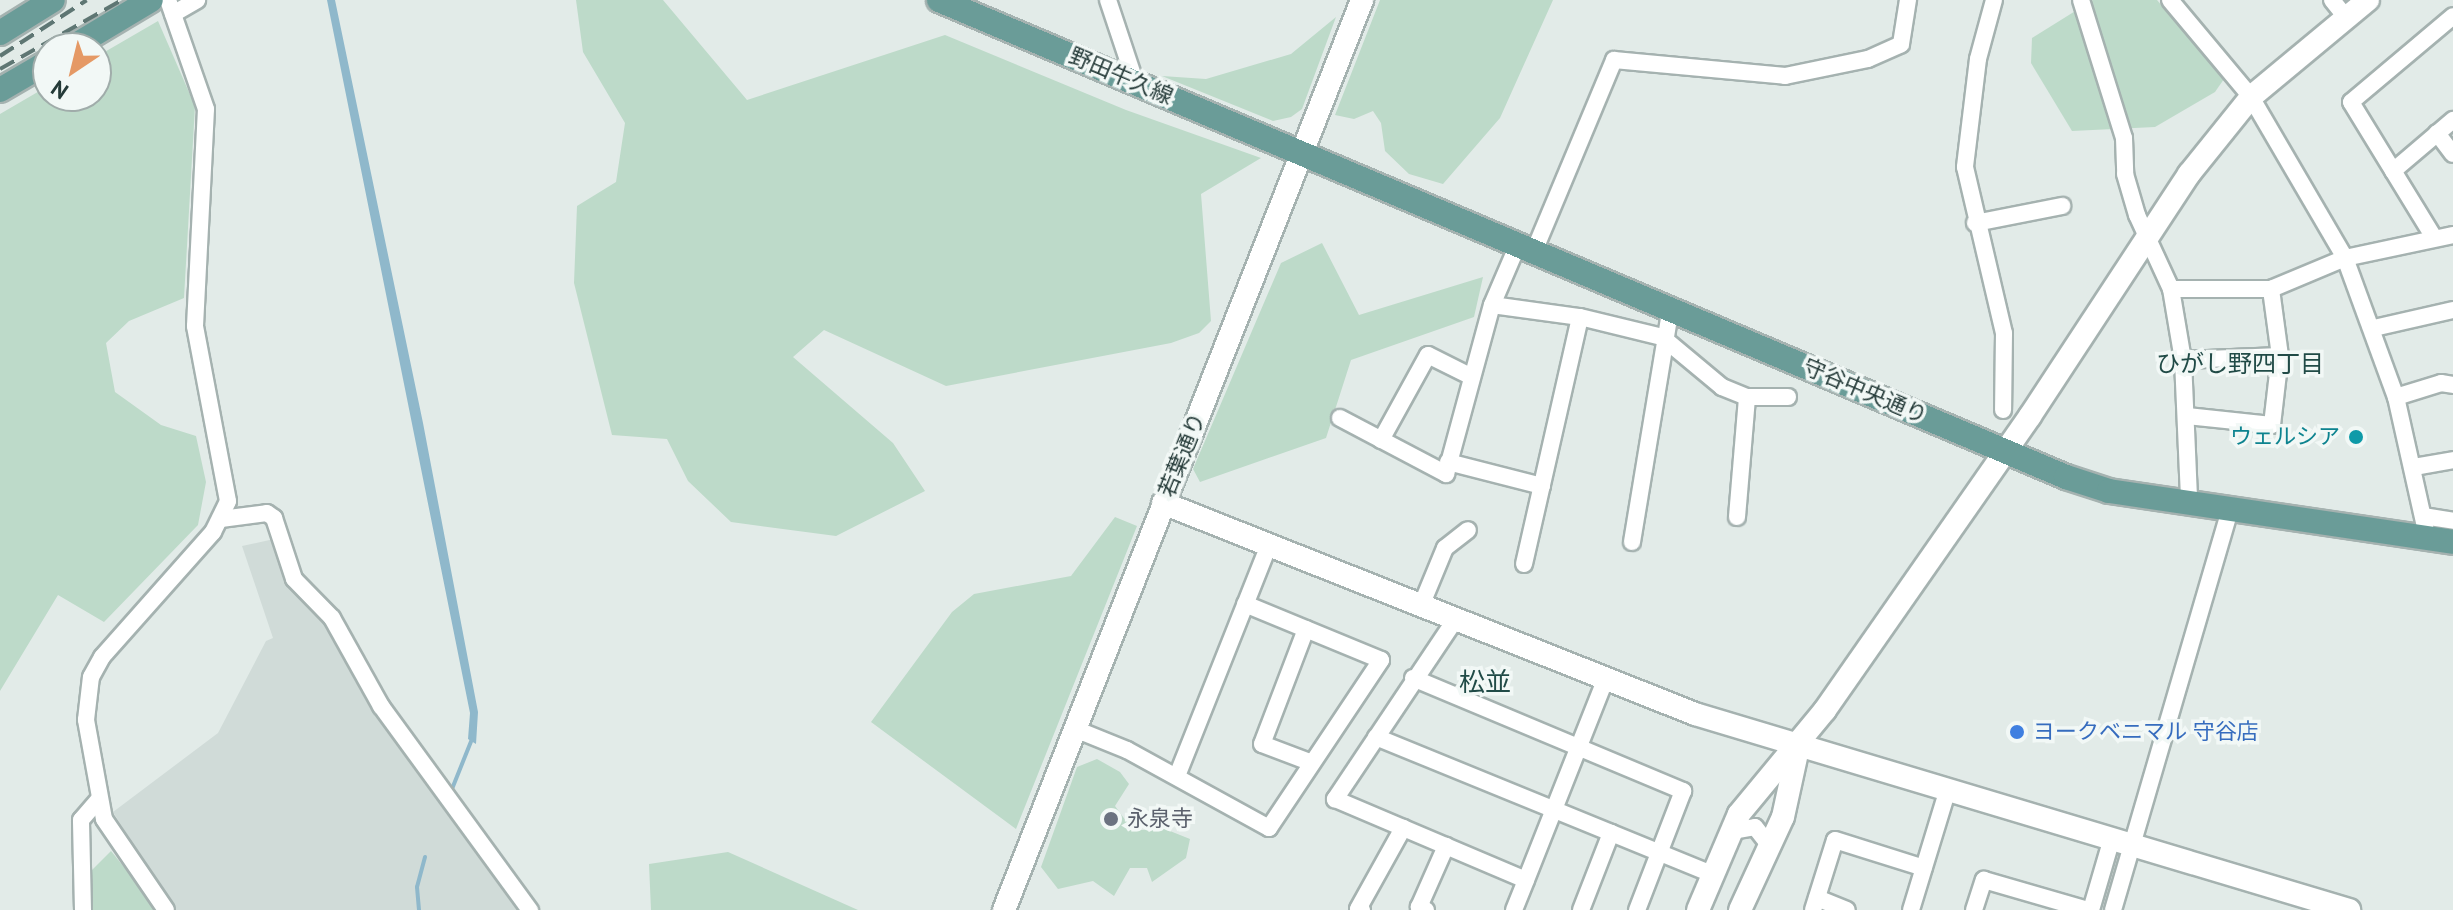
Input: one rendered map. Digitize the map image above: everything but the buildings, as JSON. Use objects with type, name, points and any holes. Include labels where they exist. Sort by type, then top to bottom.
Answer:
[{"type":"main road","points":[[0,33],[53,0]]},
{"type":"main road","points":[[98,32],[151,0]]},
{"type":"main road","name":"野田牛久線","points":[[939,0],[1302,151]]},
{"type":"main road","points":[[0,90],[32,71]]},
{"type":"main road","name":"守谷中央通り","points":[[1302,151],[2005,451],[2109,491],[2425,526],[2453,542]]},
{"type":"street","points":[[166,910],[118,844],[99,799],[86,720],[91,677],[127,623],[221,519],[228,487],[205,397],[194,310],[206,109],[170,7],[197,0]]},
{"type":"street","points":[[1108,0],[1135,81]]},
{"type":"street","name":"若葉通り","points":[[1004,910],[1362,0]]},
{"type":"street","points":[[1340,418],[1446,474],[1492,305],[1527,245],[1614,60],[1785,76],[1868,59],[1901,44],[1908,0]]},
{"type":"street","points":[[1994,0],[1965,133],[1965,167],[1975,223],[2004,333],[2003,410]]},
{"type":"street","points":[[2081,0],[2124,138],[2125,174],[2147,237],[2171,289],[2183,360],[2189,500]]},
{"type":"street","points":[[1698,910],[1732,831],[1753,795],[1798,747],[2005,451],[2147,237],[2251,97],[2339,8],[2368,0]]},
{"type":"street","points":[[2180,3],[2251,97],[2345,258],[2374,328],[2396,397],[2425,526],[2453,521]]},
{"type":"street","points":[[2433,236],[2351,102],[2453,16]]},
{"type":"street","points":[[2393,171],[2453,120]]},
{"type":"street","points":[[2437,133],[2453,154]]},
{"type":"street","points":[[1975,223],[2062,206]]},
{"type":"street","points":[[2171,289],[2271,289],[2345,258],[2433,236],[2453,235]]},
{"type":"street","points":[[2187,416],[2272,425],[2280,356],[2271,289]]},
{"type":"street","points":[[1492,305],[1580,317],[1662,337],[1722,387],[1747,397],[1788,397]]},
{"type":"street","points":[[1632,542],[1662,337],[1671,306]]},
{"type":"street","points":[[2374,328],[2453,310]]},
{"type":"street","points":[[1524,564],[1580,317]]},
{"type":"street","points":[[1381,440],[1428,355],[1472,377]]},
{"type":"street","points":[[2183,360],[2280,356]]},
{"type":"street","points":[[2396,397],[2441,383],[2453,385]]},
{"type":"street","points":[[1737,517],[1747,397]]},
{"type":"street","points":[[2414,467],[2453,460]]},
{"type":"street","points":[[1448,462],[1542,486]]},
{"type":"street","points":[[1163,503],[1605,680],[1798,747],[2122,841],[2288,902],[2349,910]]},
{"type":"street","points":[[1974,910],[1984,880],[2090,910],[2122,841],[2231,506]]},
{"type":"street","points":[[221,519],[267,513],[274,518],[294,579],[332,618],[363,679],[530,910]]},
{"type":"street","points":[[1421,606],[1445,548],[1468,530]]},
{"type":"street","points":[[1177,776],[1269,545]]},
{"type":"street","points":[[1075,729],[1177,776],[1269,828],[1381,660],[1245,604]]},
{"type":"street","points":[[1455,620],[1413,678],[1335,799],[1526,880]]},
{"type":"street","points":[[1306,629],[1262,744],[1312,763]]},
{"type":"street","points":[[1413,678],[1683,791],[1637,910]]},
{"type":"street","points":[[1514,910],[1605,680]]},
{"type":"street","points":[[1376,737],[1712,874]]},
{"type":"street","points":[[1740,910],[1783,817],[1798,747]]},
{"type":"street","points":[[1911,910],[1947,792]]},
{"type":"street","points":[[83,910],[81,820],[99,799]]},
{"type":"street","points":[[1732,831],[1755,827],[1769,845]]},
{"type":"street","points":[[1359,910],[1403,828]]},
{"type":"street","points":[[1581,910],[1611,833]]},
{"type":"street","points":[[1847,910],[1815,904],[1835,840],[1924,868]]},
{"type":"street","points":[[2113,910],[2122,841]]},
{"type":"street","points":[[1426,910],[1419,907],[1446,846]]},
{"type":"shaded area","points":[[274,539],[283,572],[321,617],[356,682],[520,910],[176,910],[155,879],[113,812],[218,733],[266,641],[273,638],[242,546]]},
{"type":"green space","points":[[576,0],[663,0],[747,100],[945,35],[1126,110],[1261,158],[1201,194],[1211,321],[1199,333],[1171,343],[946,386],[824,330],[793,357],[893,443],[925,491],[836,536],[731,522],[688,481],[667,439],[612,435],[574,283],[577,206],[616,182],[625,123],[583,52]]},
{"type":"green space","points":[[1380,0],[1553,0],[1500,118],[1443,184],[1409,174],[1385,151],[1381,123],[1373,111],[1354,119],[1335,115]]},
{"type":"green space","points":[[2093,0],[2157,0],[2224,79],[2215,92],[2155,127],[2072,131],[2031,63],[2032,38]]},
{"type":"green space","points":[[1336,17],[1302,109],[1291,117],[1273,121],[1162,76],[1206,79],[1291,54]]},
{"type":"green space","points":[[158,21],[195,106],[184,298],[129,321],[106,343],[115,392],[161,425],[196,436],[206,482],[198,525],[104,622],[58,595],[0,691],[0,114],[32,95],[32,112],[112,112],[112,48]]},
{"type":"green space","points":[[1322,243],[1359,315],[1483,277],[1474,317],[1351,360],[1326,438],[1200,482],[1193,469],[1281,263]]},
{"type":"green space","points":[[1115,517],[1137,526],[1016,829],[871,722],[952,612],[974,594],[1071,576]]},
{"type":"green space","points":[[1097,759],[1120,772],[1129,784],[1115,806],[1126,821],[1140,830],[1165,829],[1190,839],[1186,858],[1152,882],[1147,868],[1130,868],[1114,896],[1093,881],[1058,889],[1041,867],[1077,767]]},
{"type":"green space","points":[[111,851],[156,910],[93,910],[90,872]]},
{"type":"green space","points":[[728,852],[858,910],[651,910],[649,864]]},
{"type":"water","points":[[327,0],[335,0],[423,423],[478,712],[476,744],[468,739],[470,713]]},
{"type":"waterway","points":[[450,794],[472,739]]},
{"type":"waterway","points":[[419,910],[417,887],[425,857]]},
{"type":"railway","points":[[0,56],[87,0]]},
{"type":"railway","points":[[0,69],[122,0]]},
{"type":"place","name":"ウェルシア","points":[[2356,437]]},
{"type":"place","name":"ヨークベニマル 守谷店","points":[[2017,732]]},
{"type":"place","name":"永泉寺","points":[[1111,819]]},
{"type":"district","name":"ひがし野四丁目","points":[[2240,364]]},
{"type":"district","name":"松並","points":[[1485,682]]}]
